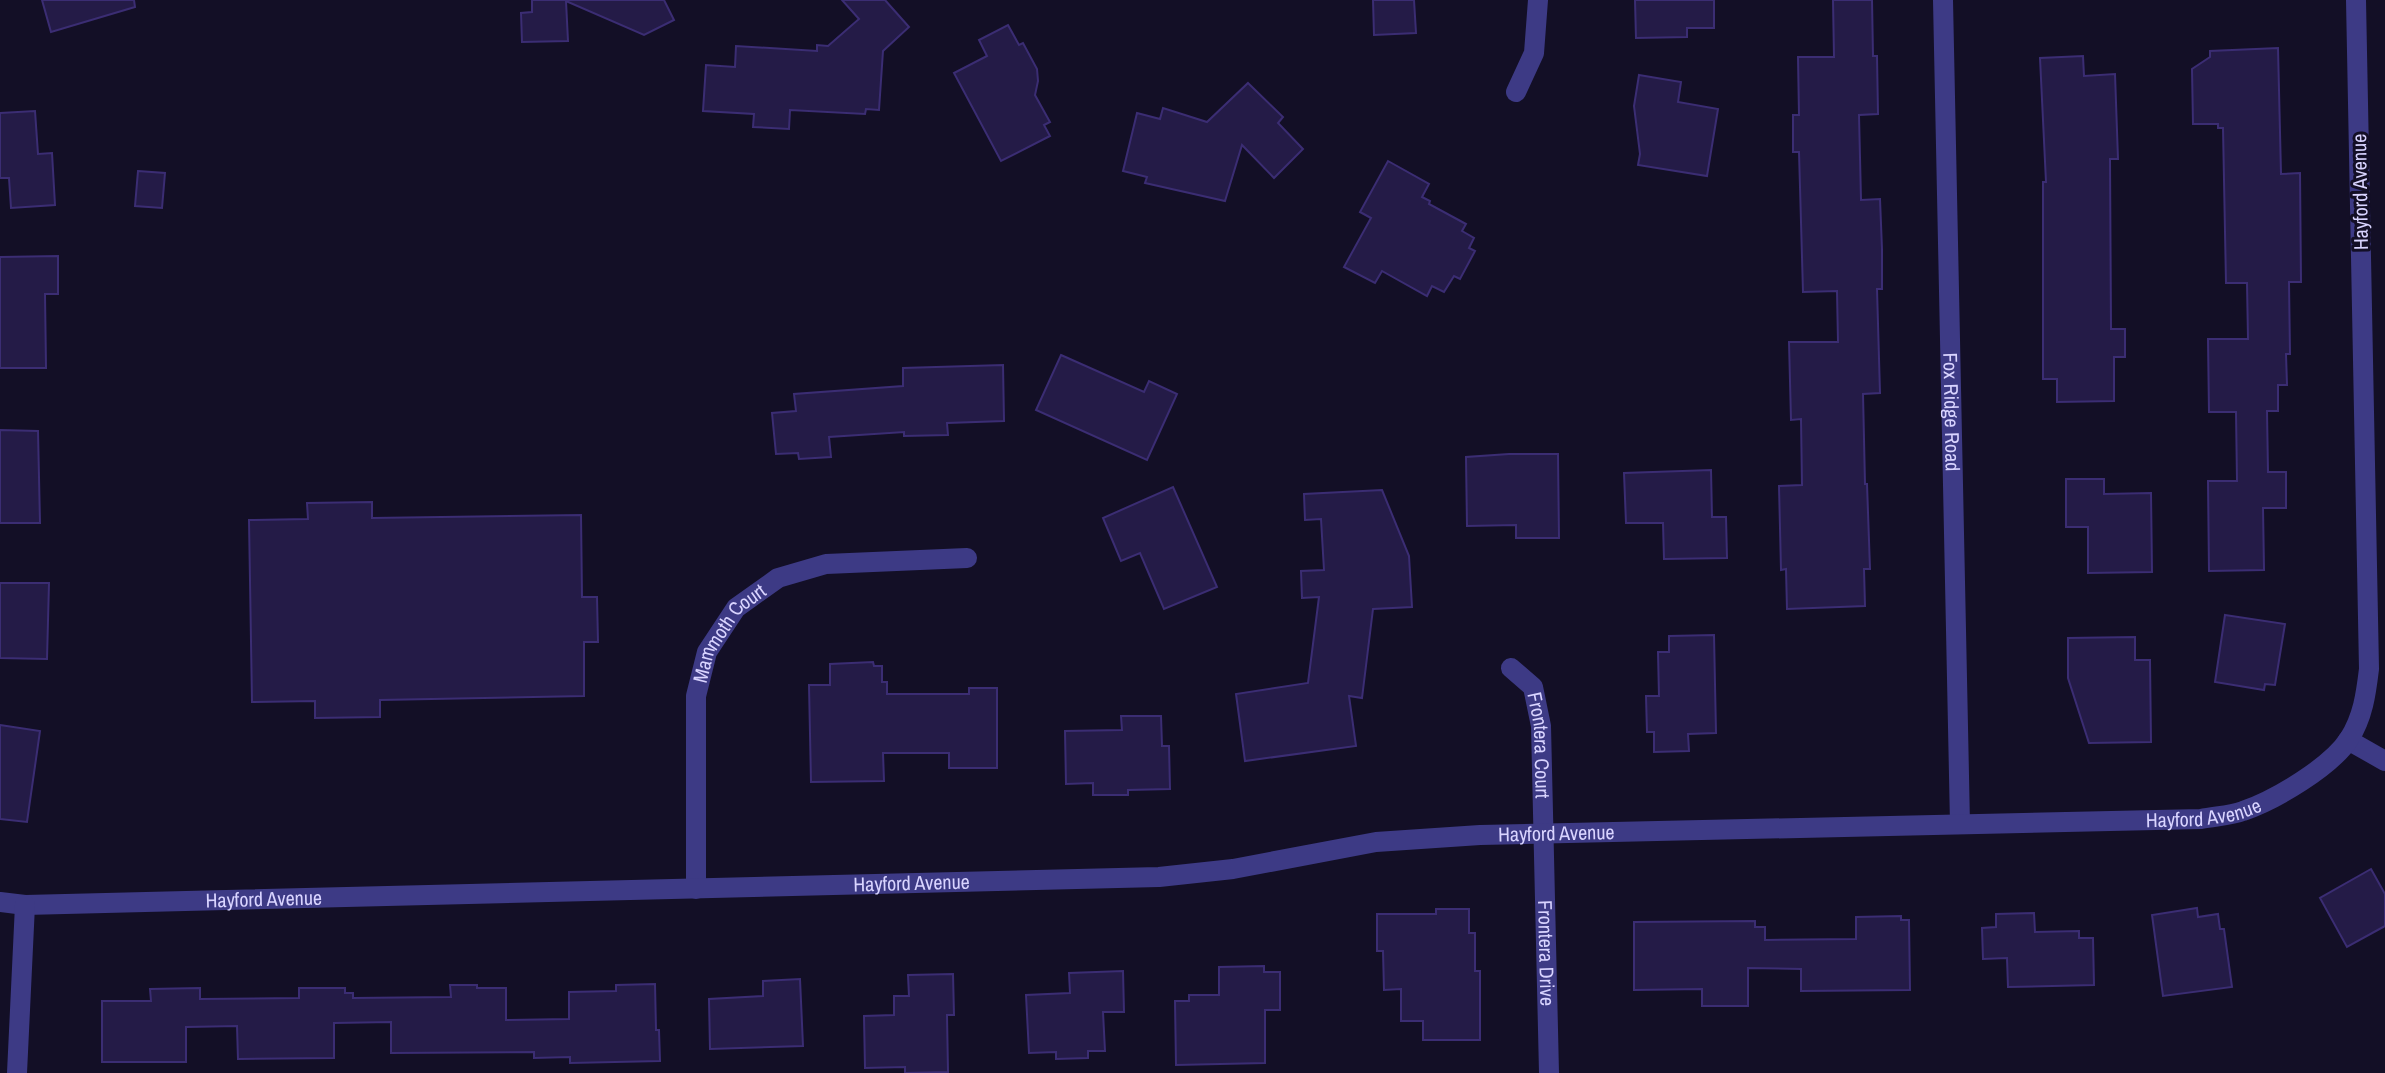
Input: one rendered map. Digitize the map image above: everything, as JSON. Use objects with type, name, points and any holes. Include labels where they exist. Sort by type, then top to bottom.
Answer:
[{"type":"street","points":[[1516,92],[1534,53],[1538,0]]},
{"type":"street","name":"Fox Ridge Road","points":[[1943,0],[1960,824]]},
{"type":"street","name":"Hayford Avenue","points":[[0,902],[25,905],[1159,877],[1233,869],[1376,842],[1544,833],[2201,819],[2241,812],[2281,795],[2315,772],[2348,740],[2364,707],[2369,669],[2356,0]]},
{"type":"street","name":"Mammoth Court","points":[[696,889],[696,696],[707,652],[736,608],[778,578],[826,564],[967,558]]},
{"type":"street","name":"Frontera Court","points":[[1511,668],[1533,687],[1541,726],[1544,833]]},
{"type":"street","points":[[2348,740],[2385,761]]},
{"type":"street","name":"Frontera Drive","points":[[1544,833],[1549,1073]]},
{"type":"street","points":[[17,1073],[25,905]]},
{"type":"building","points":[[42,0],[134,0],[135,7],[51,32]]},
{"type":"building","points":[[532,0],[664,0],[674,20],[644,35],[566,1],[568,41],[522,42],[521,13],[532,12]]},
{"type":"building","points":[[842,0],[885,0],[909,27],[883,51],[879,110],[866,109],[865,114],[790,110],[789,129],[753,127],[754,114],[703,111],[706,65],[735,67],[736,46],[817,51],[817,45],[828,46],[859,19]]},
{"type":"building","points":[[1373,0],[1414,0],[1416,33],[1374,35]]},
{"type":"building","points":[[1635,0],[1714,0],[1714,28],[1687,28],[1687,37],[1636,38]]},
{"type":"building","points":[[1833,0],[1872,0],[1873,56],[1877,56],[1878,114],[1859,115],[1861,200],[1880,199],[1882,249],[1882,289],[1877,289],[1880,393],[1863,394],[1870,569],[1864,569],[1865,606],[1787,609],[1786,569],[1781,570],[1779,486],[1802,485],[1801,419],[1791,420],[1789,342],[1838,342],[1837,291],[1803,292],[1799,152],[1793,152],[1793,115],[1799,115],[1798,57],[1834,57]]},
{"type":"building","points":[[1008,25],[1019,45],[1023,43],[1037,69],[1035,95],[1050,122],[1044,125],[1050,136],[1001,161],[954,73],[987,56],[979,40]]},
{"type":"building","points":[[2278,48],[2281,174],[2300,173],[2301,282],[2289,282],[2287,385],[2278,385],[2278,411],[2267,411],[2268,472],[2286,472],[2286,508],[2263,508],[2264,570],[2209,571],[2208,481],[2237,481],[2236,412],[2209,412],[2208,339],[2248,339],[2247,283],[2226,283],[2223,128],[2218,128],[2218,124],[2193,124],[2192,69],[2210,57],[2210,51]]},
{"type":"building","points":[[2083,56],[2084,76],[2115,74],[2118,159],[2110,159],[2111,329],[2125,329],[2125,357],[2114,357],[2114,401],[2057,402],[2057,379],[2043,379],[2043,182],[2046,182],[2040,58]]},
{"type":"building","points":[[1639,75],[1681,82],[1678,102],[1718,109],[1707,176],[1638,165],[1640,154],[1634,106]]},
{"type":"building","points":[[1248,83],[1283,117],[1278,123],[1303,149],[1274,178],[1242,145],[1225,201],[1145,183],[1147,177],[1123,171],[1137,113],[1160,119],[1163,108],[1207,122]]},
{"type":"building","points":[[35,111],[38,154],[52,153],[55,205],[11,208],[9,178],[0,178],[0,113]]},
{"type":"building","points":[[1388,161],[1429,184],[1422,197],[1466,224],[1462,231],[1474,238],[1469,248],[1475,251],[1460,279],[1454,276],[1444,292],[1432,286],[1427,296],[1382,271],[1375,283],[1344,267],[1371,218],[1360,212]]},
{"type":"building","points":[[138,171],[165,173],[162,208],[135,206]]},
{"type":"building","points":[[58,256],[58,294],[45,294],[46,368],[0,368],[0,257]]},
{"type":"building","points":[[1061,355],[1144,392],[1149,381],[1177,394],[1147,460],[1036,410]]},
{"type":"building","points":[[1003,365],[1004,421],[947,423],[948,435],[904,436],[904,432],[829,437],[831,457],[799,459],[798,453],[776,454],[772,413],[796,411],[794,394],[903,386],[903,368]]},
{"type":"building","points":[[0,430],[38,431],[40,523],[0,523]]},
{"type":"building","points":[[1558,454],[1559,538],[1516,538],[1516,525],[1467,526],[1466,457]]},
{"type":"building","points":[[1711,470],[1712,517],[1726,517],[1727,558],[1664,559],[1663,523],[1626,523],[1624,473]]},
{"type":"building","points":[[2066,479],[2104,479],[2104,494],[2151,493],[2152,572],[2088,573],[2088,527],[2066,527]]},
{"type":"building","points":[[1173,487],[1217,587],[1164,609],[1140,553],[1121,561],[1103,518]]},
{"type":"building","points":[[1382,490],[1409,556],[1412,607],[1373,609],[1362,698],[1349,696],[1356,746],[1245,761],[1236,694],[1308,683],[1319,597],[1302,598],[1301,571],[1324,570],[1321,519],[1305,520],[1304,494]]},
{"type":"building","points":[[372,502],[372,518],[581,515],[582,597],[597,597],[598,642],[584,642],[584,696],[380,700],[380,717],[315,718],[315,701],[252,702],[249,520],[308,519],[307,503]]},
{"type":"building","points":[[0,583],[49,583],[47,659],[0,658]]},
{"type":"building","points":[[2225,615],[2285,624],[2275,685],[2265,684],[2264,690],[2215,682]]},
{"type":"building","points":[[1714,635],[1716,733],[1688,734],[1689,751],[1654,752],[1654,732],[1647,732],[1646,696],[1659,696],[1658,652],[1669,652],[1669,636]]},
{"type":"building","points":[[2135,637],[2135,660],[2150,660],[2151,742],[2089,743],[2068,678],[2068,638]]},
{"type":"building","points":[[873,662],[874,666],[882,666],[882,682],[887,682],[887,694],[969,694],[969,688],[997,688],[997,768],[949,768],[949,753],[883,753],[884,781],[811,782],[809,685],[830,685],[830,664]]},
{"type":"building","points":[[1121,716],[1161,716],[1162,746],[1169,746],[1170,789],[1128,790],[1128,795],[1093,795],[1093,783],[1066,784],[1065,731],[1122,730]]},
{"type":"building","points":[[0,725],[40,731],[27,822],[0,819]]},
{"type":"building","points":[[2371,869],[2385,894],[2385,926],[2347,947],[2320,898]]},
{"type":"building","points":[[2197,908],[2198,917],[2218,914],[2220,929],[2224,929],[2232,987],[2163,996],[2152,915]]},
{"type":"building","points":[[1436,909],[1469,909],[1469,933],[1475,933],[1475,971],[1480,971],[1480,1040],[1423,1040],[1423,1021],[1401,1021],[1401,989],[1384,990],[1383,951],[1377,951],[1377,914],[1436,914]]},
{"type":"building","points":[[2034,913],[2035,932],[2079,931],[2079,938],[2093,938],[2094,985],[2008,987],[2007,958],[1983,959],[1982,928],[1996,927],[1996,914]]},
{"type":"building","points":[[1901,916],[1901,920],[1909,920],[1910,990],[1801,991],[1801,969],[1748,968],[1748,1006],[1702,1006],[1702,989],[1634,990],[1634,922],[1755,921],[1755,927],[1765,927],[1765,940],[1856,939],[1856,917]]},
{"type":"building","points":[[1264,966],[1264,972],[1280,972],[1280,1010],[1265,1010],[1265,1063],[1176,1065],[1175,1001],[1189,1001],[1189,995],[1219,995],[1219,967]]},
{"type":"building","points":[[1123,971],[1124,1012],[1103,1012],[1105,1051],[1088,1051],[1088,1058],[1056,1059],[1056,1052],[1029,1053],[1026,995],[1070,993],[1069,973]]},
{"type":"building","points":[[953,974],[954,1015],[947,1015],[948,1072],[905,1073],[905,1067],[865,1068],[864,1016],[894,1015],[894,996],[909,996],[908,975]]},
{"type":"building","points":[[800,979],[803,1046],[710,1049],[709,999],[763,996],[763,981]]},
{"type":"building","points":[[655,984],[660,1061],[570,1063],[570,1057],[534,1058],[534,1052],[391,1053],[391,1022],[334,1023],[334,1058],[238,1059],[237,1026],[186,1027],[186,1062],[102,1062],[102,1001],[151,1001],[150,989],[200,988],[200,999],[299,998],[299,988],[345,988],[345,993],[353,993],[353,998],[451,997],[450,985],[477,985],[477,988],[506,988],[506,1020],[569,1019],[569,992],[616,991],[616,985]]}]
